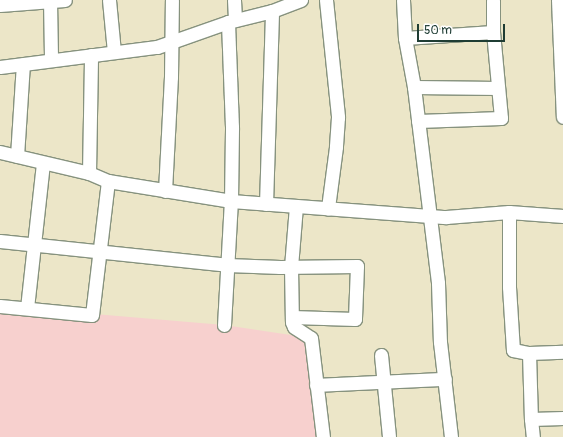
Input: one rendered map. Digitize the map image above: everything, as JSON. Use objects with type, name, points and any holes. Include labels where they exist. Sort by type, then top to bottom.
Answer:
[{"type":"street","points":[[0,5],[65,0]]},
{"type":"street","points":[[110,0],[114,52]]},
{"type":"street","points":[[165,191],[172,42],[172,0]]},
{"type":"street","points":[[224,325],[231,201],[231,21],[234,0]]},
{"type":"street","points":[[0,67],[157,47],[231,21],[272,11],[297,0]]},
{"type":"street","points":[[326,0],[338,117],[336,147],[328,208]]},
{"type":"street","points":[[403,0],[406,38],[414,87],[438,283],[440,342],[451,437]]},
{"type":"street","points":[[418,121],[501,118],[493,32],[493,0]]},
{"type":"street","points":[[558,0],[563,117]]},
{"type":"street","points":[[50,1],[51,60]]},
{"type":"street","points":[[266,204],[272,11]]},
{"type":"street","points":[[406,38],[493,32]]},
{"type":"street","points":[[89,174],[91,55]]},
{"type":"street","points":[[16,156],[23,64]]},
{"type":"street","points":[[414,87],[498,88]]},
{"type":"street","points":[[0,152],[89,174],[108,181],[231,201],[446,217],[509,212],[563,216]]},
{"type":"street","points":[[27,308],[43,163]]},
{"type":"street","points":[[0,306],[92,315],[101,253],[108,181]]},
{"type":"street","points":[[296,206],[291,267],[292,317],[294,327],[311,338],[323,437]]},
{"type":"street","points":[[509,212],[509,287],[513,350],[529,353],[563,352]]},
{"type":"street","points":[[0,241],[33,246],[227,265],[291,267],[357,266],[355,319],[292,317]]},
{"type":"street","points":[[529,353],[533,437]]},
{"type":"street","points":[[381,355],[390,437]]},
{"type":"street","points":[[316,385],[444,379]]},
{"type":"street","points":[[531,419],[563,418]]},
{"type":"shaded area","points":[[0,306],[224,325],[311,338],[319,437],[0,437]]}]
